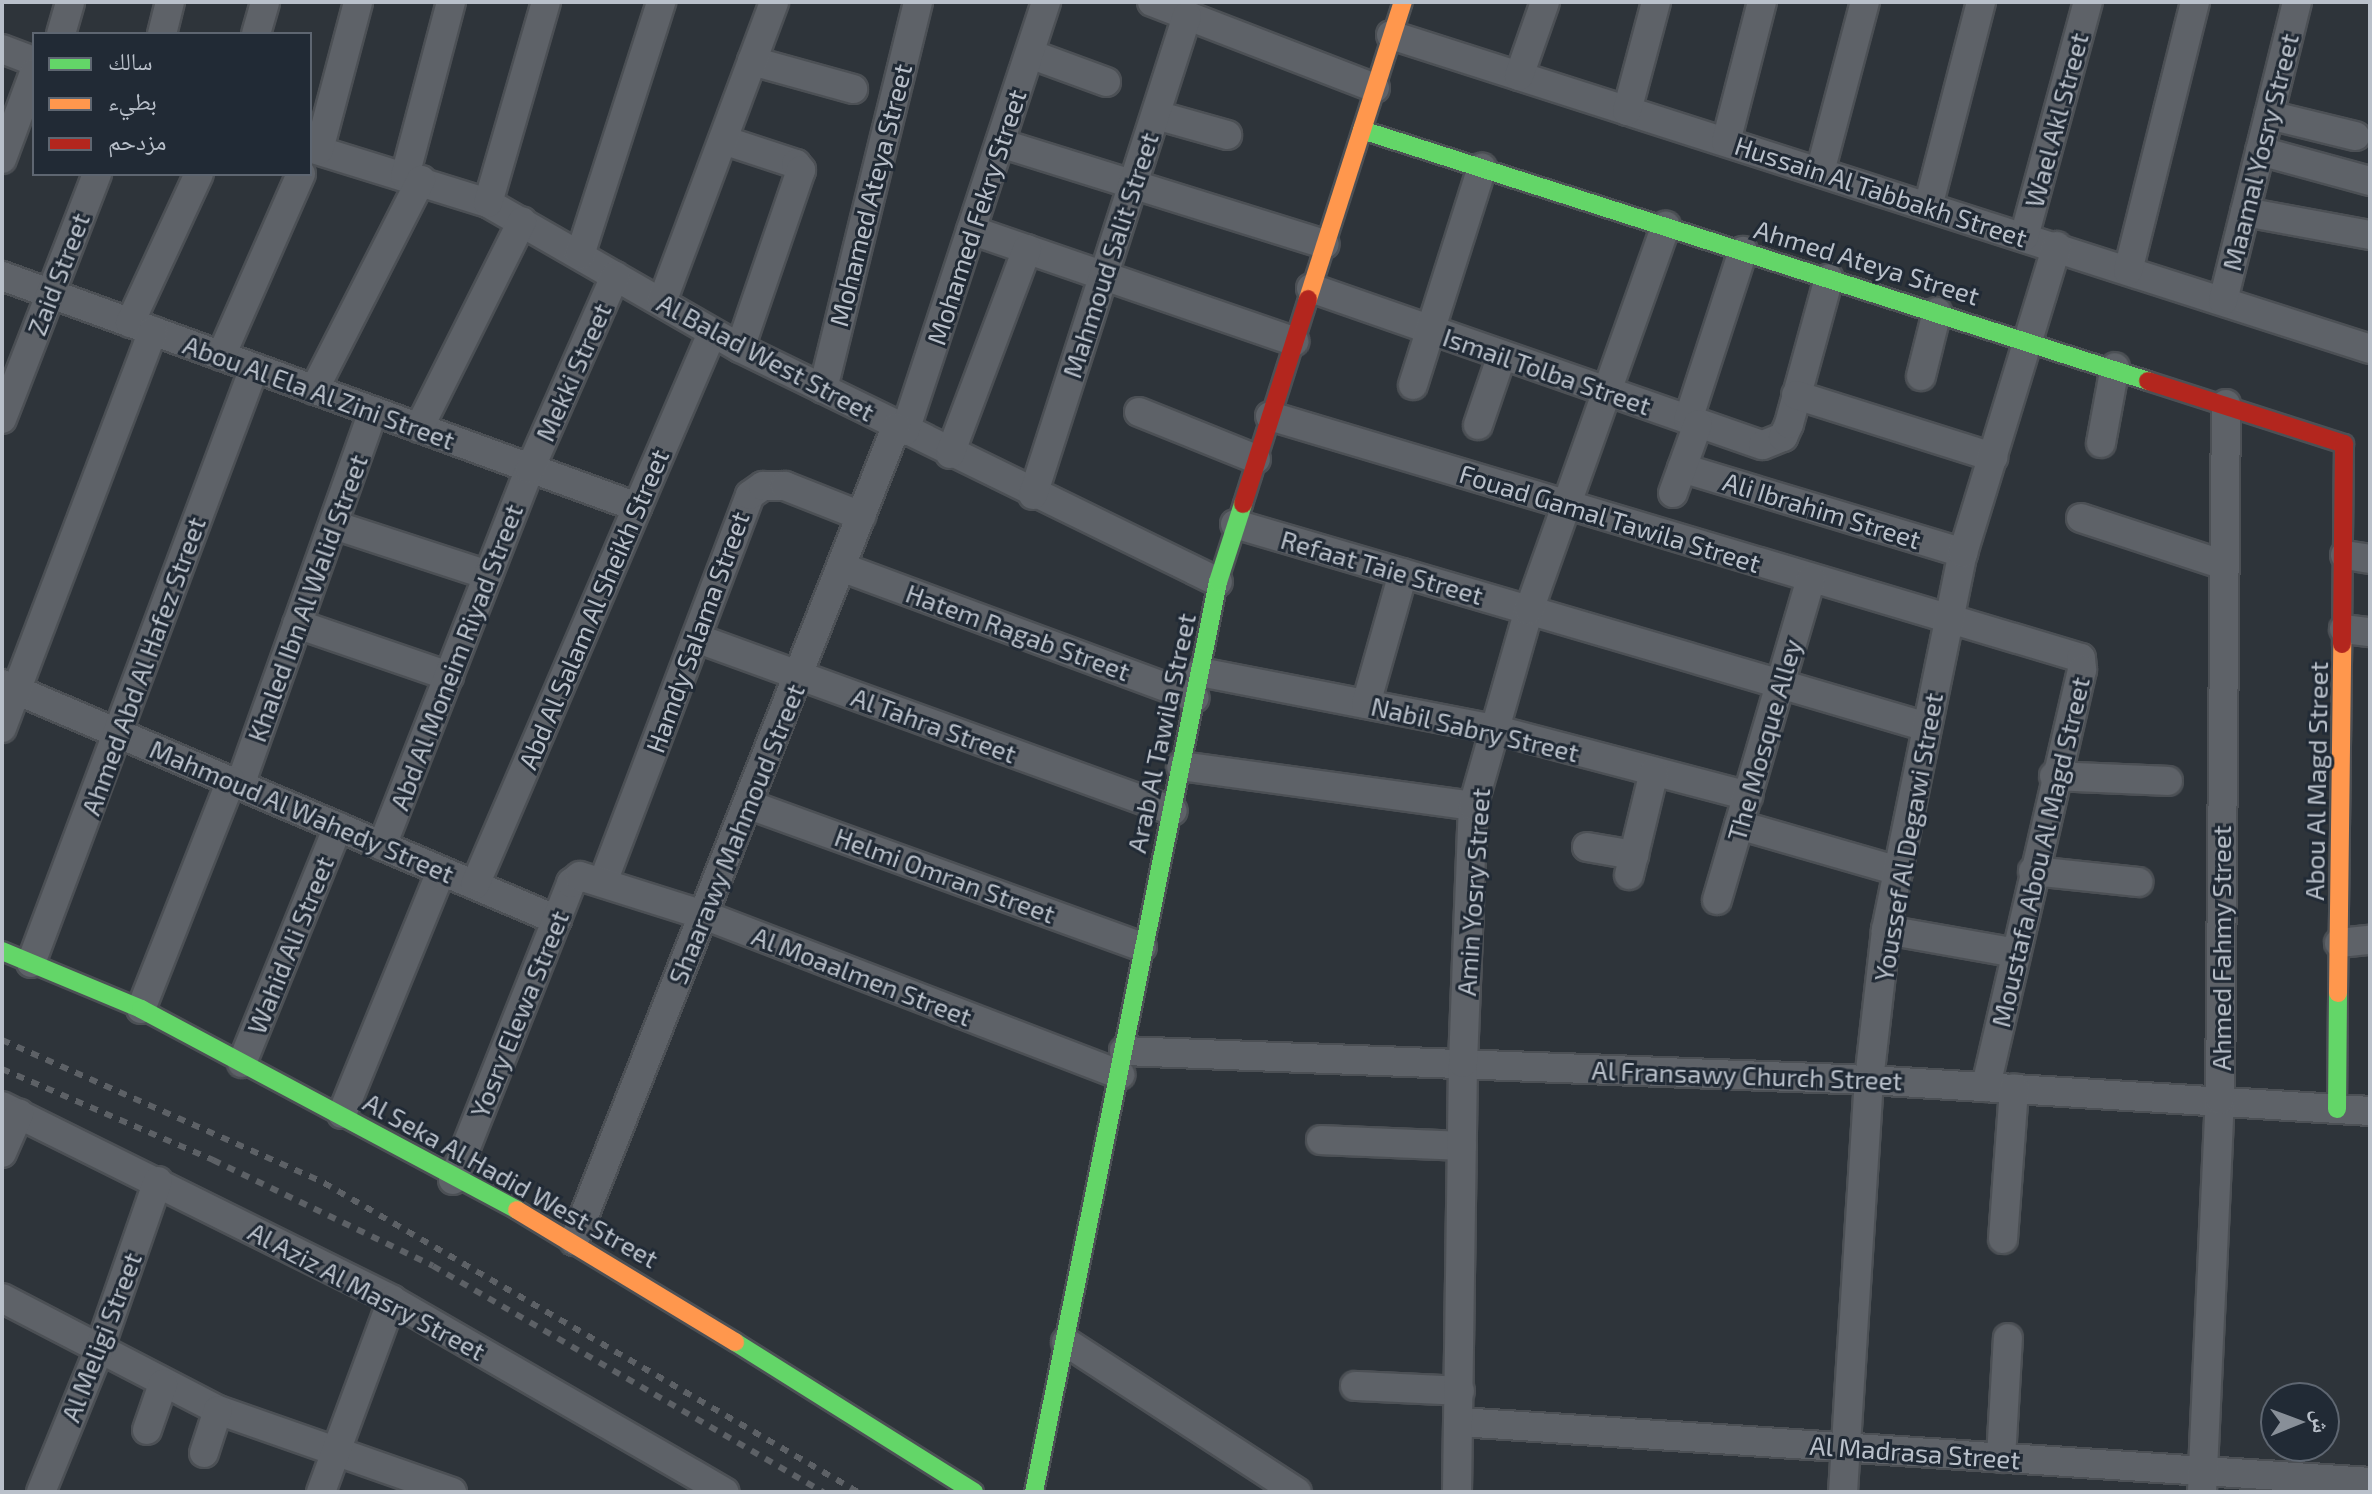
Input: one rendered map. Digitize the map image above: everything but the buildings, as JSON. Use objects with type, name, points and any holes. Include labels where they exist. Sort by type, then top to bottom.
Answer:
[{"type":"street","points":[[62,32],[70,2]]},
{"type":"street","points":[[162,32],[170,2]]},
{"type":"street","points":[[257,32],[265,2]]},
{"type":"street","points":[[312,149],[358,2]]},
{"type":"street","points":[[314,390],[413,178],[451,2]]},
{"type":"street","points":[[488,203],[546,2]]},
{"type":"street","points":[[580,255],[661,2]]},
{"type":"street","points":[[662,302],[774,2]]},
{"type":"street","name":"Mohamed Ateya Street","points":[[823,389],[918,2]]},
{"type":"street","name":"Mohamed Fekry Street","points":[[901,429],[1046,2]]},
{"type":"street","points":[[1152,2],[1375,88]]},
{"type":"street","name":"Arab Al Tawila Street","points":[[1034,1492],[1218,582],[1403,2]]},
{"type":"street","points":[[1519,76],[1545,2]]},
{"type":"street","points":[[1627,111],[1656,2]]},
{"type":"street","points":[[1726,142],[1762,2]]},
{"type":"street","points":[[1820,172],[1865,2]]},
{"type":"street","points":[[1928,207],[1981,2]]},
{"type":"street","name":"Wael Akl Street","points":[[2024,237],[2088,2]]},
{"type":"street","points":[[2128,271],[2195,2]]},
{"type":"street","name":"Maamal Yosry Street","points":[[2223,301],[2297,2]]},
{"type":"street","name":"Mahmoud Salit Street","points":[[1033,495],[1187,16]]},
{"type":"street","name":"Hussain Al Tabbakh Street","points":[[1391,35],[2057,246],[2370,349]]},
{"type":"street","points":[[2,49],[32,60]]},
{"type":"street","points":[[1030,54],[1106,82]]},
{"type":"street","points":[[752,61],[853,89]]},
{"type":"street","points":[[2,159],[32,78]]},
{"type":"street","points":[[1156,115],[1227,135]]},
{"type":"street","points":[[2269,115],[2355,136]]},
{"type":"street","name":"Ahmed Ateya Street","points":[[1362,130],[2029,339],[2339,440],[2347,455]]},
{"type":"street","points":[[723,140],[796,164],[801,170],[740,348]]},
{"type":"street","points":[[1000,143],[1325,244]]},
{"type":"street","points":[[2260,151],[2370,181]]},
{"type":"street","name":"Al Balad West Street","points":[[312,155],[413,178],[488,203],[740,348],[1033,495],[1218,582]]},
{"type":"street","points":[[1413,385],[1482,168]]},
{"type":"street","name":"Zaid Street","points":[[2,419],[96,176]]},
{"type":"street","points":[[2,728],[9,687],[198,176]]},
{"type":"street","points":[[221,356],[301,176]]},
{"type":"street","points":[[2245,212],[2370,235]]},
{"type":"street","points":[[419,428],[522,221]]},
{"type":"street","name":"Amin Yosry Street","points":[[1457,1492],[1463,1063],[1473,806],[1529,610],[1666,226]]},
{"type":"street","points":[[971,230],[1294,341]]},
{"type":"street","name":"Youssef Al Degawi Street","points":[[1843,1492],[1869,1080],[1886,930],[1963,553],[2057,246]]},
{"type":"street","points":[[950,454],[1027,249]]},
{"type":"street","name":"Ali Ibrahim Street","points":[[1743,251],[1678,480],[1963,553]]},
{"type":"street","name":"Abou Al Ela Al Zini Street","points":[[2,276],[637,507]]},
{"type":"street","name":"Mekki Street","points":[[530,469],[615,276]]},
{"type":"street","points":[[1829,278],[1796,395],[1993,457]]},
{"type":"street","name":"Ismail Tolba Street","points":[[1311,288],[1763,445],[1783,437],[1796,395]]},
{"type":"street","points":[[1921,376],[1937,312]]},
{"type":"street","name":"Abd Al Salam Al Sheikh Street","points":[[475,885],[712,333]]},
{"type":"street","points":[[1478,425],[1502,355]]},
{"type":"street","points":[[2101,443],[2115,367]]},
{"type":"street","name":"Ahmed Abd Al Hafez Street","points":[[31,963],[254,368]]},
{"type":"street","name":"Ahmed Fahmy Street","points":[[2203,1482],[2220,1100],[2226,404]]},
{"type":"street","name":"Khaled Ibn Al Walid Street","points":[[141,1009],[297,624],[373,411]]},
{"type":"street","points":[[1139,412],[1256,459]]},
{"type":"street","name":"Fouad Gamal Tawila Street","points":[[1270,416],[1949,620]]},
{"type":"street","name":"Shaarawy Mahmoud Street","points":[[574,1241],[861,516],[901,429]]},
{"type":"street","name":"Abou Al Magd Street","points":[[2337,1109],[2339,943],[2357,631],[2358,557],[2347,455]]},
{"type":"street","name":"Abd Al Moneim Riyad Street","points":[[382,846],[530,469]]},
{"type":"street","name":"Hamdy Salama Street","points":[[603,882],[750,495],[763,486],[785,486],[861,516]]},
{"type":"street","points":[[2081,518],[2224,565]]},
{"type":"street","name":"Refaat Taie Street","points":[[1235,524],[1927,727]]},
{"type":"street","points":[[334,525],[488,575]]},
{"type":"street","name":"Hatem Ragab Street","points":[[841,567],[1198,685]]},
{"type":"street","points":[[1366,704],[1403,573]]},
{"type":"street","name":"The Mosque Alley","points":[[1717,900],[1811,579]]},
{"type":"street","name":"Moustafa Abou Al Magd Street","points":[[1949,620],[2081,658],[2082,670],[2054,776],[2016,953],[2000,1087],[2003,1239]]},
{"type":"street","points":[[297,624],[449,676]]},
{"type":"street","name":"Al Tahra Street","points":[[696,638],[1173,811]]},
{"type":"street","name":"Nabil Sabry Street","points":[[1198,685],[1366,704],[1493,729],[1748,796]]},
{"type":"street","name":"Mahmoud Al Wahedy Street","points":[[9,687],[557,920]]},
{"type":"street","points":[[1181,766],[1473,806]]},
{"type":"street","points":[[1587,847],[1631,865],[1654,772]]},
{"type":"street","points":[[2054,776],[2168,781]]},
{"type":"street","name":"Helmi Omran Street","points":[[747,804],[1142,947]]},
{"type":"street","points":[[1739,825],[1898,871]]},
{"type":"street","name":"Wahid Ali Street","points":[[242,1063],[338,827]]},
{"type":"street","points":[[342,1114],[441,871]]},
{"type":"street","points":[[2033,871],[2138,882]]},
{"type":"street","name":"Yosry Elewa Street","points":[[453,1180],[573,879],[584,876],[603,882]]},
{"type":"street","name":"Al Moaalmen Street","points":[[603,882],[1122,1063]]},
{"type":"street","points":[[1886,930],[2016,953]]},
{"type":"street","points":[[2339,943],[2370,940]]},
{"type":"street","name":"Al Seka Al Hadid West Street","points":[[2,951],[141,1009],[342,1114],[453,1180],[574,1241],[974,1492]]},
{"type":"street","name":"Al Fransawy Church Street","points":[[1122,1063],[1463,1063],[1869,1080],[2370,1111]]},
{"type":"street","points":[[2,1153],[11,1110]]},
{"type":"street","name":"Al Aziz Al Masry Street","points":[[11,1110],[392,1300],[724,1492]]},
{"type":"street","points":[[1321,1140],[1462,1146]]},
{"type":"street","name":"Al Meligi Street","points":[[41,1492],[99,1350],[158,1181]]},
{"type":"street","points":[[2,1298],[218,1410],[335,1455],[452,1492]]},
{"type":"street","points":[[321,1492],[392,1300]]},
{"type":"street","points":[[2001,1458],[2008,1338]]},
{"type":"street","points":[[1066,1342],[1297,1492]]},
{"type":"street","points":[[147,1430],[163,1384]]},
{"type":"street","points":[[1355,1386],[1460,1391]]},
{"type":"street","points":[[204,1453],[218,1410]]},
{"type":"street","name":"Al Madrasa Street","points":[[1460,1422],[2001,1458],[2203,1482],[2370,1482]]},
{"type":"railway","points":[[2,1040],[324,1183],[858,1492]]},
{"type":"railway","points":[[2,1069],[213,1160],[433,1266],[823,1492]]},
{"type":"traffic: fast","points":[[1362,130],[2148,381]]},
{"type":"traffic: fast","points":[[1034,1492],[1218,582],[1243,504]]},
{"type":"traffic: fast","points":[[2,951],[141,1009],[517,1210]]},
{"type":"traffic: fast","points":[[2337,1109],[2338,993]]},
{"type":"traffic: fast","points":[[735,1342],[974,1492]]},
{"type":"traffic: slow","points":[[1308,299],[1403,2]]},
{"type":"traffic: slow","points":[[2338,993],[2342,644]]},
{"type":"traffic: slow","points":[[517,1210],[735,1342]]},
{"type":"traffic: jam","points":[[1243,504],[1308,299]]},
{"type":"traffic: jam","points":[[2148,381],[2344,444],[2342,644]]}]
